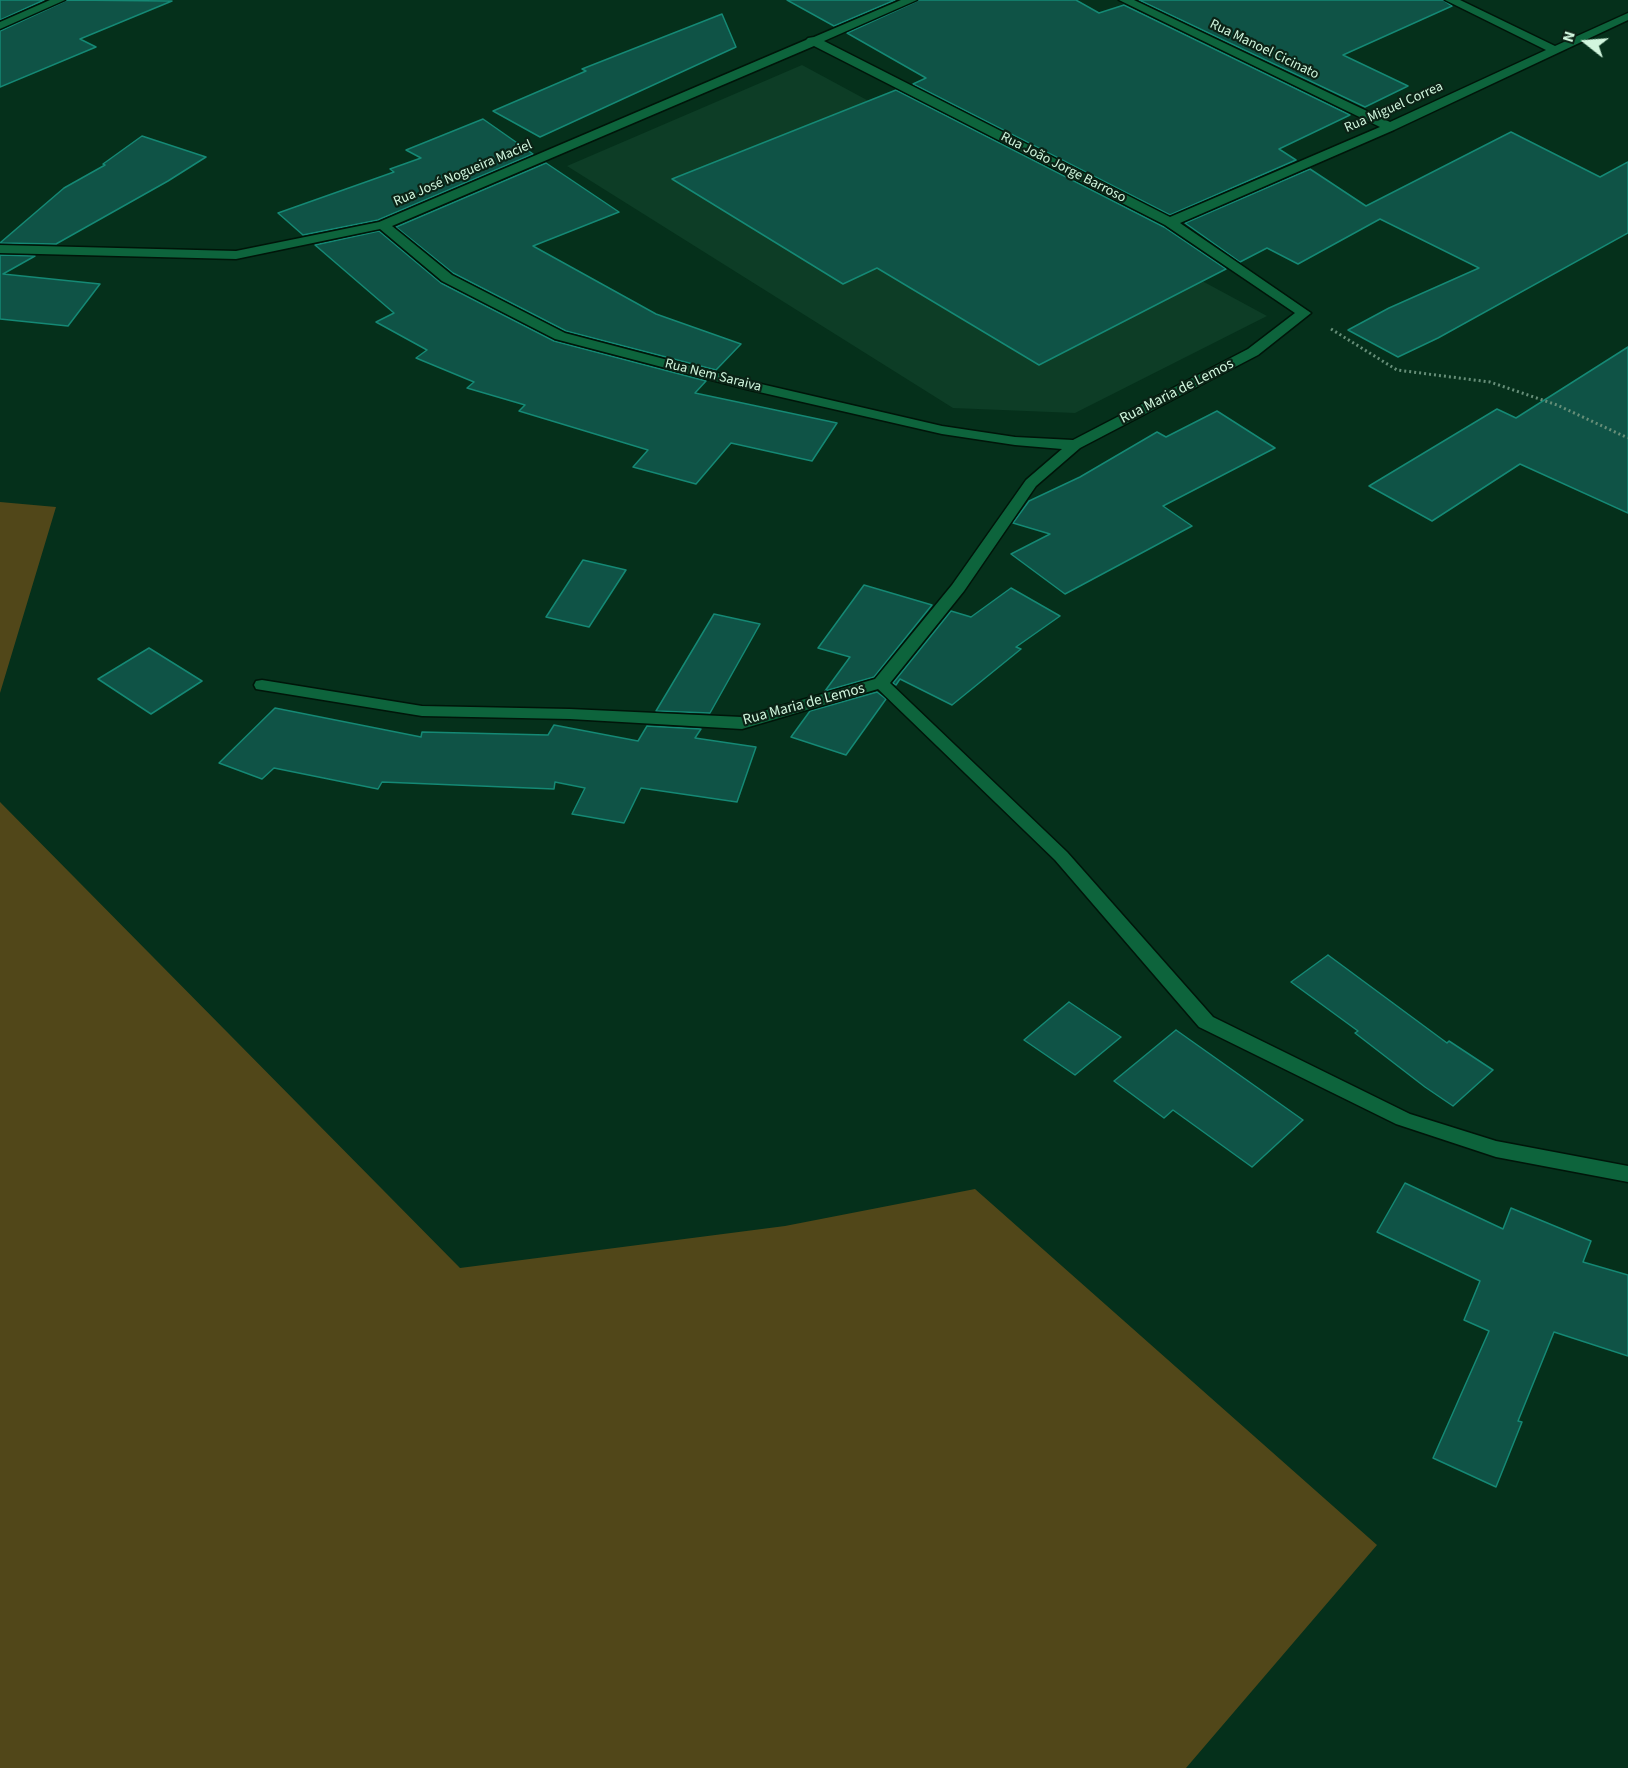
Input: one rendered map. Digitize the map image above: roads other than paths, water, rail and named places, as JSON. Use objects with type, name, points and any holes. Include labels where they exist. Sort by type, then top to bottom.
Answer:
[{"type":"street","points":[[0,26],[59,0]]},
{"type":"street","name":"Rua José Nogueira Maciel","points":[[0,249],[236,255],[383,225],[812,40],[911,0]]},
{"type":"street","name":"Rua Manoel Cicinato","points":[[1125,0],[1390,127]]},
{"type":"street","points":[[1451,0],[1555,50]]},
{"type":"street","name":"Rua Miguel Correa","points":[[1170,222],[1390,127],[1628,16]]},
{"type":"street","name":"Rua João Jorge Barroso","points":[[812,40],[1170,222],[1304,313]]},
{"type":"street","name":"Rua Nem Saraiva","points":[[383,225],[447,278],[560,336],[746,386],[942,430],[1015,441],[1075,445]]},
{"type":"street","name":"Rua Maria de Lemos","points":[[262,685],[422,711],[570,714],[742,723],[881,683],[958,588],[1031,483],[1075,445],[1253,352],[1304,313]]},
{"type":"street","points":[[881,683],[1062,856],[1206,1022],[1402,1119],[1496,1149],[1628,1174]]}]
